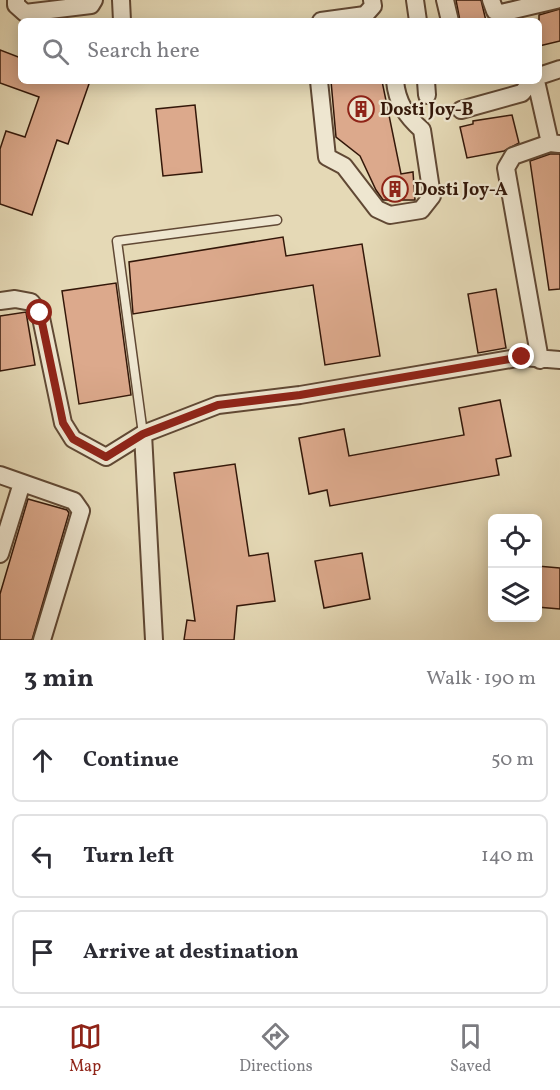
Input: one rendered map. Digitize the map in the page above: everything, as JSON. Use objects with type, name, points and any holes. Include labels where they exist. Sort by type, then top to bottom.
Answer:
[{"type":"street","points":[[16,0],[16,5],[25,13],[91,5],[94,0]]},
{"type":"street","points":[[121,0],[122,18]]},
{"type":"street","points":[[343,18],[365,15],[373,6],[372,0]]},
{"type":"street","points":[[415,0],[418,18]]},
{"type":"street","points":[[445,0],[449,18]]},
{"type":"street","points":[[491,0],[495,11],[501,13],[556,0]]},
{"type":"street","points":[[542,75],[560,69]]},
{"type":"street","points":[[319,84],[327,157],[344,166],[377,209],[390,215],[421,210],[432,196],[422,130],[410,119],[397,98],[395,84]]},
{"type":"street","points":[[461,110],[522,93],[531,84]]},
{"type":"street","points":[[535,84],[555,143],[513,156],[506,168],[540,360]]},
{"type":"street","points":[[0,301],[15,299],[31,302],[40,313],[63,423],[73,439],[106,457],[143,434],[218,405],[300,395],[514,359],[560,360]]},
{"type":"street","points":[[143,434],[154,640]]},
{"type":"street","points":[[0,475],[74,501],[81,511],[42,640]]},
{"type":"street","points":[[0,554],[22,483]]},
{"type":"lane","points":[[143,434],[117,241],[277,220]]},
{"type":"building","points":[[456,0],[481,0],[485,18],[459,18]]},
{"type":"building","points":[[560,9],[560,41],[542,45],[542,18],[539,18],[539,15]]},
{"type":"building","points":[[0,50],[18,57],[18,84],[89,84],[68,144],[57,140],[32,215],[0,204],[0,149],[6,131],[25,137],[39,97],[0,83]]},
{"type":"building","name":"Dosti Joy-B","points":[[331,84],[383,84],[401,174],[413,172],[415,200],[383,200],[360,156],[336,137]]},
{"type":"building","points":[[195,105],[202,172],[163,176],[156,109]]},
{"type":"building","points":[[512,115],[519,143],[504,151],[467,158],[460,127],[473,124],[473,121]]},
{"type":"building","points":[[550,154],[560,154],[560,289],[549,290],[530,161]]},
{"type":"building","points":[[283,237],[286,256],[362,244],[380,356],[325,365],[313,285],[133,314],[129,262]]},
{"type":"building","points":[[116,283],[131,395],[79,404],[62,291]]},
{"type":"building","points":[[496,289],[506,348],[478,353],[468,294]]},
{"type":"building","points":[[26,312],[35,365],[0,371],[0,316]]},
{"type":"building","points":[[500,400],[511,456],[496,459],[499,475],[330,506],[327,490],[309,494],[299,438],[344,429],[349,456],[464,435],[459,408]]},
{"type":"building","points":[[235,464],[249,556],[268,553],[275,601],[237,606],[234,640],[184,640],[187,620],[195,621],[174,473]]},
{"type":"building","points":[[28,499],[67,510],[69,513],[32,640],[0,640],[0,594]]},
{"type":"building","points":[[362,553],[370,599],[324,608],[315,561]]},
{"type":"building","points":[[542,566],[560,568],[560,609],[542,607]]},
{"type":"place","name":"Dosti Joy-B","points":[[361,109]]},
{"type":"place","name":"Dosti Joy-A","points":[[395,189]]},
{"type":"route","points":[[40,313],[63,423],[73,439],[106,457],[143,434],[218,405],[300,395],[522,357]]}]
